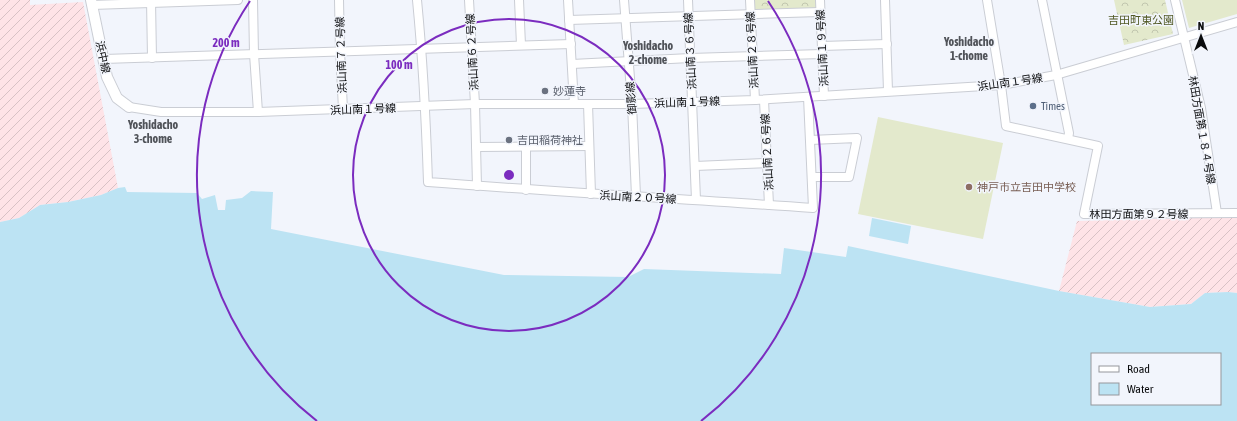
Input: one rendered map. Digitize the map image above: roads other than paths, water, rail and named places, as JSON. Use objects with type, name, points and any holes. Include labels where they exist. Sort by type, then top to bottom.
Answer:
[{"type":"street","points":[[92,2],[238,0]]},
{"type":"street","points":[[253,0],[254,54],[258,112]]},
{"type":"street","name":"浜山南７２号線","points":[[340,0],[340,51],[343,109]]},
{"type":"street","points":[[417,0],[426,106]]},
{"type":"street","name":"浜山南６２号線","points":[[469,0],[475,104],[477,186]]},
{"type":"street","points":[[519,0],[521,45]]},
{"type":"street","points":[[568,0],[574,104]]},
{"type":"street","name":"御影線","points":[[624,0],[632,104],[636,196]]},
{"type":"street","name":"浜山南３６号線","points":[[688,0],[696,200]]},
{"type":"street","name":"浜山南２８号線","points":[[750,0],[755,100]]},
{"type":"street","name":"浜山南１９号線","points":[[820,0],[824,96]]},
{"type":"street","points":[[885,0],[888,91]]},
{"type":"street","points":[[989,0],[1002,85]]},
{"type":"street","points":[[1042,0],[1056,75],[1069,132],[1068,139]]},
{"type":"street","name":"林田方面第１８４号線","points":[[1175,0],[1201,108],[1217,213]]},
{"type":"street","points":[[151,1],[152,58]]},
{"type":"street","name":"浜中線","points":[[92,2],[107,77],[117,98],[129,107]]},
{"type":"street","points":[[570,20],[820,12]]},
{"type":"street","name":"浜山南１号線","points":[[129,107],[160,112],[258,112],[475,104],[632,104],[764,100],[1002,85],[1056,75],[1237,22]]},
{"type":"street","points":[[104,59],[571,44]]},
{"type":"street","points":[[572,64],[752,56],[887,44]]},
{"type":"street","name":"林田方面第９２号線","points":[[1002,85],[1006,126],[1098,146],[1084,214],[1237,213]]},
{"type":"street","name":"浜山南２０号線","points":[[426,106],[428,182],[526,190],[813,208],[808,97]]},
{"type":"street","name":"浜山南２６号線","points":[[764,100],[769,205]]},
{"type":"street","points":[[588,104],[591,194]]},
{"type":"street","points":[[810,140],[857,138],[849,177],[812,177]]},
{"type":"street","points":[[476,147],[589,146]]},
{"type":"street","points":[[526,147],[526,190]]},
{"type":"street","points":[[695,166],[767,163]]},
{"type":"water","points":[[125,187],[127,192],[197,193],[202,199],[215,195],[218,210],[225,210],[226,200],[242,198],[251,191],[273,192],[271,229],[504,275],[628,277],[644,269],[781,274],[784,248],[846,257],[848,246],[1059,291],[1150,307],[1191,304],[1205,293],[1237,293],[1237,421],[0,421],[0,222],[19,218],[40,205],[68,202],[101,195],[118,188]]},
{"type":"water","points":[[872,218],[911,226],[908,244],[869,236]]},
{"type":"place","name":"妙蓮寺","points":[[545,91]]},
{"type":"place","name":"Times","points":[[1033,106]]},
{"type":"place","name":"吉田稲荷神社","points":[[509,140]]},
{"type":"place","name":"神戸市立吉田中学校","points":[[969,187]]},
{"type":"district","name":"Yoshidacho 1-chome","points":[[969,49]]},
{"type":"district","name":"Yoshidacho 2-chome","points":[[648,53]]},
{"type":"district","name":"Yoshidacho 3-chome","points":[[153,132]]},
{"type":"park label","name":"吉田町東公園","points":[[1141,20]]}]
